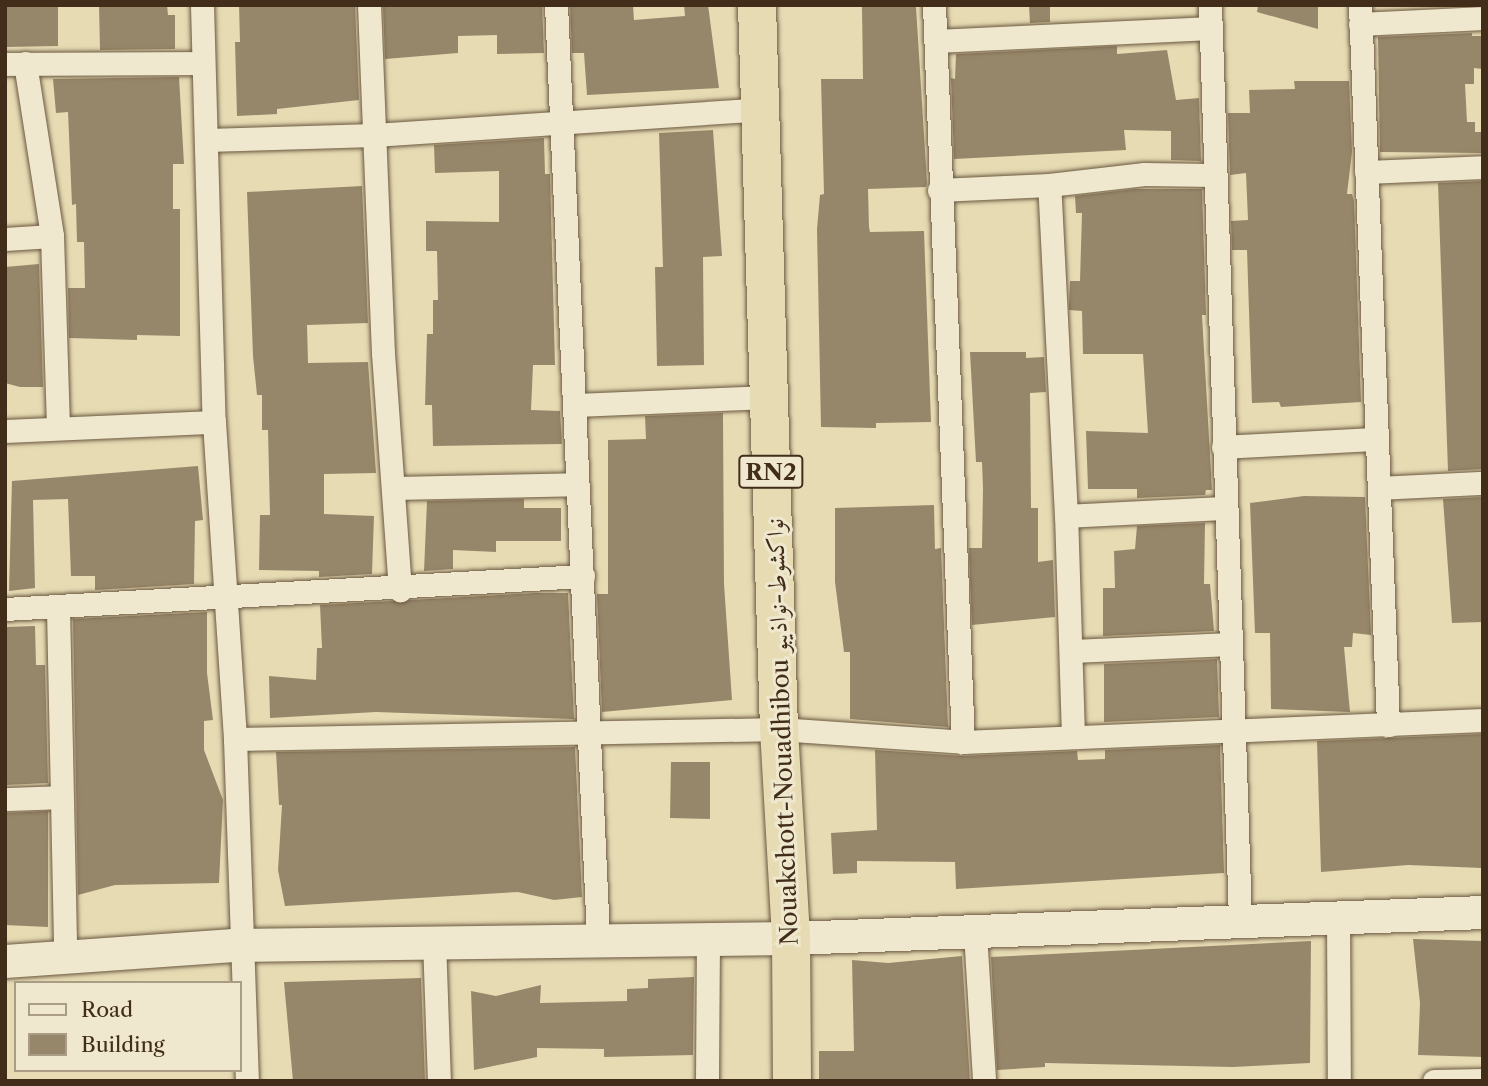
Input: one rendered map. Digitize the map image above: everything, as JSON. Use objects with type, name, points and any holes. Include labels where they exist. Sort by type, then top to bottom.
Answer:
[{"type":"highway","name":"Nouakchott-Nouadhibou نواكشوط-نواذيبو","points":[[757,5],[779,729],[791,938],[792,1081]]},
{"type":"street","points":[[202,5],[201,63],[207,140],[214,422],[235,738],[247,1081]]},
{"type":"street","points":[[369,5],[400,590]]},
{"type":"street","points":[[556,5],[591,731],[598,937]]},
{"type":"street","points":[[934,5],[939,190],[963,742]]},
{"type":"street","points":[[1210,5],[1213,175],[1240,919]]},
{"type":"street","points":[[1388,725],[1360,15],[1483,18]]},
{"type":"street","points":[[936,41],[1211,28]]},
{"type":"street","points":[[58,428],[52,236],[15,64],[201,63]]},
{"type":"street","points":[[207,140],[374,135],[762,109]]},
{"type":"street","points":[[1366,172],[1483,167]]},
{"type":"street","points":[[939,190],[1049,185],[1144,174],[1213,175]]},
{"type":"street","points":[[1049,185],[1072,651],[1073,736]]},
{"type":"street","points":[[5,239],[52,236]]},
{"type":"street","points":[[575,405],[769,397]]},
{"type":"street","points":[[5,431],[214,422]]},
{"type":"street","points":[[1223,447],[1377,439]]},
{"type":"street","points":[[1379,488],[1483,483]]},
{"type":"street","points":[[393,488],[577,484]]},
{"type":"street","points":[[1066,516],[1226,508]]},
{"type":"street","points":[[5,609],[400,590],[583,576]]},
{"type":"street","points":[[58,608],[65,955]]},
{"type":"street","points":[[1072,651],[1231,644]]},
{"type":"street","points":[[235,738],[779,729],[963,742],[1483,720]]},
{"type":"street","points":[[5,799],[61,797]]},
{"type":"street","points":[[5,961],[242,945],[598,937],[791,938],[1338,915],[1483,912]]},
{"type":"street","points":[[1338,915],[1339,1081]]},
{"type":"street","points":[[975,932],[984,1081]]},
{"type":"street","points":[[706,1081],[708,937]]},
{"type":"street","points":[[434,940],[439,1081]]},
{"type":"street","points":[[1434,1081],[1483,1080]]},
{"type":"building","points":[[5,5],[58,5],[58,46],[5,47]]},
{"type":"building","points":[[99,5],[167,5],[168,15],[175,15],[175,49],[100,50]]},
{"type":"building","points":[[239,5],[355,5],[359,100],[277,109],[277,114],[237,116],[235,42],[240,42]]},
{"type":"building","points":[[383,5],[542,5],[544,53],[497,54],[497,35],[458,36],[458,53],[385,59]]},
{"type":"building","points":[[570,5],[633,5],[634,20],[685,16],[684,5],[708,5],[719,88],[587,95],[584,53],[572,53]]},
{"type":"building","points":[[1029,5],[1050,5],[1050,22],[1030,23]]},
{"type":"building","points":[[1258,6],[1318,6],[1318,29],[1257,12]]},
{"type":"building","points":[[862,7],[916,7],[927,183],[926,187],[868,189],[869,227],[870,232],[924,231],[931,422],[876,423],[876,428],[821,427],[817,229],[820,195],[824,194],[821,79],[863,79]]},
{"type":"building","points":[[1472,33],[1472,36],[1483,36],[1483,69],[1474,68],[1474,84],[1465,84],[1467,122],[1475,122],[1475,132],[1483,132],[1483,153],[1380,152],[1378,37]]},
{"type":"building","points":[[1117,46],[1117,54],[1167,50],[1176,100],[1199,98],[1201,161],[1171,160],[1171,131],[1124,130],[1126,150],[954,159],[951,78],[955,79],[956,54]]},
{"type":"building","points":[[179,77],[184,164],[173,164],[173,209],[180,209],[180,336],[137,335],[137,340],[69,338],[68,288],[85,288],[84,242],[77,242],[76,204],[72,205],[68,112],[56,113],[53,79]]},
{"type":"building","points":[[1294,81],[1349,81],[1352,152],[1347,194],[1352,194],[1354,201],[1361,402],[1281,407],[1279,402],[1252,403],[1247,250],[1232,250],[1231,221],[1248,220],[1246,173],[1230,175],[1228,113],[1250,113],[1249,90],[1295,89]]},
{"type":"building","points":[[713,130],[722,256],[703,257],[704,365],[657,366],[655,267],[663,267],[659,133]]},
{"type":"building","points":[[544,138],[545,174],[550,174],[555,365],[533,365],[531,410],[560,411],[562,444],[433,446],[432,405],[425,405],[427,334],[433,334],[433,300],[438,300],[437,251],[426,251],[426,221],[499,222],[499,171],[435,173],[434,145]]},
{"type":"building","points":[[1483,181],[1483,469],[1448,471],[1438,183]]},
{"type":"building","points":[[362,186],[368,323],[307,325],[308,363],[368,362],[376,473],[324,474],[324,514],[374,516],[372,574],[319,577],[319,571],[259,570],[260,515],[270,515],[268,430],[262,430],[262,395],[257,395],[253,356],[247,192]]},
{"type":"building","points":[[1135,189],[1202,189],[1206,315],[1202,315],[1212,490],[1206,490],[1205,495],[1137,498],[1137,489],[1088,489],[1086,431],[1148,433],[1143,354],[1083,354],[1082,311],[1069,310],[1070,281],[1080,281],[1082,213],[1076,213],[1075,196]]},
{"type":"building","points":[[39,264],[43,387],[20,387],[5,383],[5,267]]},
{"type":"building","points":[[970,352],[1026,352],[1026,358],[1044,357],[1046,392],[1030,393],[1031,508],[1038,508],[1038,562],[1053,560],[1055,617],[972,625],[969,548],[982,548],[983,489],[982,462],[976,462]]},
{"type":"building","points":[[723,413],[724,584],[732,700],[602,712],[597,594],[608,594],[608,440],[646,439],[645,416]]},
{"type":"building","points":[[198,466],[203,520],[195,521],[194,584],[95,590],[95,576],[71,576],[68,499],[33,500],[35,588],[9,591],[12,481]]},
{"type":"building","points":[[1304,496],[1365,497],[1371,635],[1353,633],[1352,647],[1344,647],[1350,712],[1271,709],[1270,633],[1255,633],[1250,503]]},
{"type":"building","points":[[1483,497],[1483,622],[1452,623],[1443,499]]},
{"type":"building","points":[[524,499],[524,508],[561,508],[561,541],[496,541],[496,552],[453,550],[453,569],[424,571],[427,501]]},
{"type":"building","points":[[934,505],[935,549],[941,548],[948,727],[850,719],[850,652],[844,652],[835,582],[835,508]]},
{"type":"building","points":[[1205,523],[1204,584],[1210,584],[1214,631],[1103,636],[1103,588],[1115,588],[1114,551],[1135,549],[1137,526]]},
{"type":"building","points":[[568,593],[574,719],[376,712],[270,718],[269,676],[316,680],[317,648],[322,648],[320,605]]},
{"type":"building","points":[[207,612],[207,673],[213,720],[204,721],[204,750],[223,800],[219,883],[115,885],[78,895],[73,619]]},
{"type":"building","points":[[35,626],[36,665],[45,665],[48,783],[5,785],[5,627]]},
{"type":"building","points":[[1217,659],[1219,717],[1104,722],[1104,664]]},
{"type":"building","points":[[1483,734],[1482,868],[1408,865],[1321,872],[1317,741]]},
{"type":"building","points":[[1220,745],[1224,873],[956,889],[955,862],[857,861],[857,873],[833,874],[831,833],[877,830],[875,750],[963,756],[1077,751],[1078,760],[1105,759],[1105,750]]},
{"type":"building","points":[[575,747],[582,897],[554,900],[518,892],[285,906],[278,870],[282,805],[279,805],[276,752]]},
{"type":"building","points":[[671,762],[710,762],[710,819],[670,818]]},
{"type":"building","points":[[48,811],[48,927],[5,925],[5,813]]},
{"type":"building","points":[[1413,939],[1483,941],[1483,1057],[1418,1055],[1420,1003]]},
{"type":"building","points":[[1311,941],[1310,1063],[1233,1067],[1045,1063],[1045,1067],[997,1070],[991,957]]},
{"type":"building","points":[[962,956],[970,1081],[819,1081],[819,1051],[854,1051],[852,960],[888,963]]},
{"type":"building","points":[[694,977],[693,1055],[604,1057],[604,1049],[537,1048],[537,1057],[474,1070],[471,991],[496,996],[541,985],[540,1003],[627,1001],[627,989],[648,988],[648,979]]},
{"type":"building","points":[[421,978],[425,1081],[293,1081],[284,982]]}]
